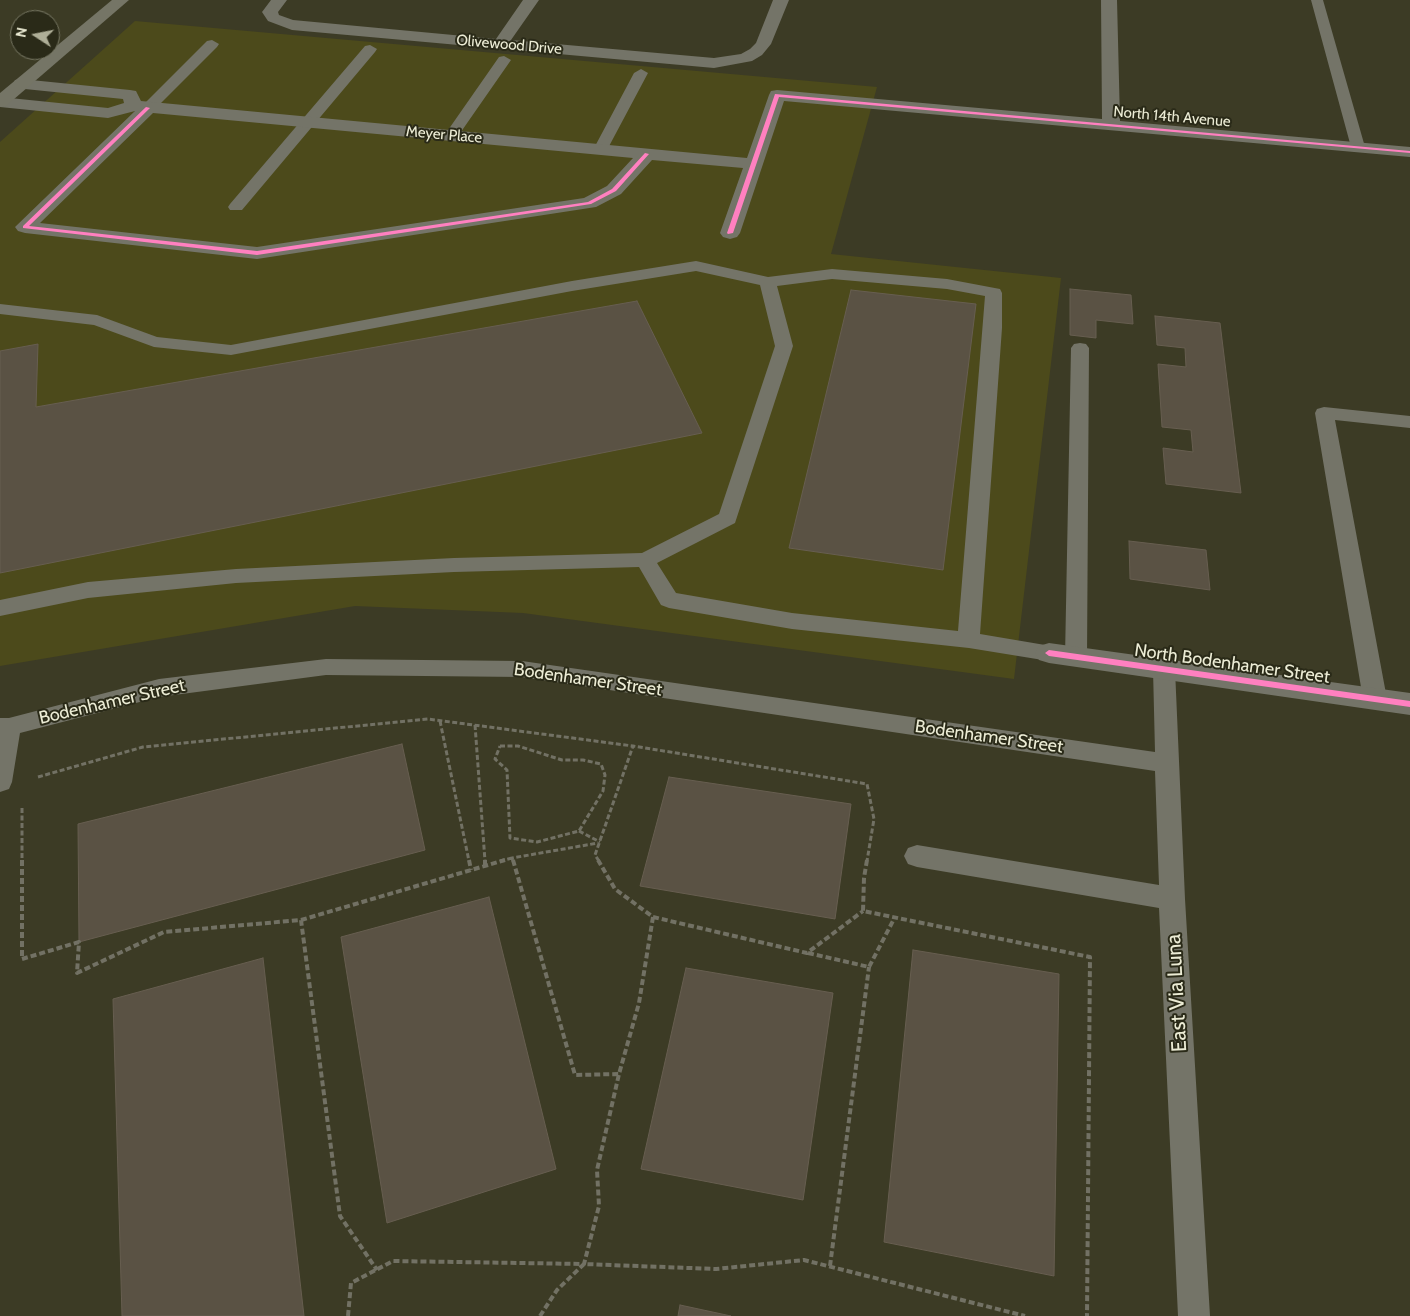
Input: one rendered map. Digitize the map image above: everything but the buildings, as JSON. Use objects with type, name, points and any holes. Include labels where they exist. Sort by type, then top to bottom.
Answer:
[{"type":"main road","points":[[0,102],[121,0]]},
{"type":"street","name":"Olivewood Drive","points":[[279,0],[270,12],[273,18],[292,25],[502,52],[714,63],[746,58],[763,44],[781,0]]},
{"type":"street","points":[[502,52],[531,0]]},
{"type":"street","points":[[1109,0],[1112,126]]},
{"type":"street","points":[[22,84],[130,95],[141,107],[25,227],[257,253],[589,203],[614,190],[646,154]]},
{"type":"street","points":[[73,110],[94,91]]},
{"type":"street","name":"North 14th Avenue","points":[[754,164],[777,95],[1410,152]]},
{"type":"street","name":"Meyer Place","points":[[0,102],[108,113],[141,107],[754,164]]},
{"type":"street","points":[[730,233],[754,164]]},
{"type":"street","name":"North Bodenhamer Street","points":[[1049,653],[1410,704]]},
{"type":"lane","points":[[1318,0],[1358,147]]},
{"type":"lane","points":[[141,107],[212,44]]},
{"type":"lane","points":[[236,206],[370,49]]},
{"type":"lane","points":[[451,136],[502,52]]},
{"type":"lane","points":[[600,150],[641,73]]},
{"type":"lane","points":[[0,309],[97,320],[154,342],[231,350],[562,288],[696,266],[768,282],[832,274],[947,284],[994,292],[993,328],[970,604],[969,640]]},
{"type":"lane","points":[[0,608],[88,590],[236,576],[454,565],[645,560],[728,518],[784,346],[768,282]]},
{"type":"lane","points":[[1076,657],[1080,348]]},
{"type":"lane","points":[[1375,699],[1324,413],[1410,422]]},
{"type":"lane","points":[[645,560],[669,600],[792,621],[969,640],[1049,653]]},
{"type":"lane","name":"Bodenhamer Street","points":[[5,727],[160,688],[326,667],[522,669],[1168,763]]},
{"type":"lane","name":"East Via Luna","points":[[1164,669],[1172,899],[1194,1316]]},
{"type":"lane","points":[[0,782],[5,727]]},
{"type":"lane","points":[[917,856],[1172,899]]},
{"type":"path","points":[[30,780],[143,747],[428,719],[633,746],[867,784],[874,819],[864,878],[864,911]]},
{"type":"path","points":[[440,720],[471,870]]},
{"type":"path","points":[[475,726],[485,866]]},
{"type":"path","points":[[579,831],[603,791],[604,775],[601,764],[583,760],[562,760],[518,746],[500,746],[495,759],[508,770],[510,838],[537,842],[579,831],[600,842]]},
{"type":"path","points":[[633,746],[595,855],[614,889],[653,917],[869,967]]},
{"type":"path","points":[[22,803],[22,959],[79,942],[77,974],[164,932],[301,920],[512,858],[600,842]]},
{"type":"path","points":[[512,858],[575,1074],[619,1074]]},
{"type":"path","points":[[808,953],[864,911],[1090,957],[1087,1316]]},
{"type":"path","points":[[540,1316],[557,1290],[584,1264],[599,1206],[597,1170],[619,1074],[640,1003],[653,917]]},
{"type":"path","points":[[830,1266],[869,967],[895,917]]},
{"type":"path","points":[[301,920],[340,1216],[377,1270]]},
{"type":"path","points":[[348,1316],[351,1283],[394,1261],[584,1264],[716,1269],[804,1260],[1025,1316]]},
{"type":"shaded area","points":[[135,21],[877,87],[831,254],[1061,278],[1014,679],[523,613],[355,606],[0,666],[0,142]]},
{"type":"cycle path","points":[[730,233],[777,95],[1410,152]]},
{"type":"cycle path","points":[[148,108],[25,227],[257,253],[589,203],[614,190],[647,154]]},
{"type":"cycle path","points":[[1049,653],[1410,704]]}]
